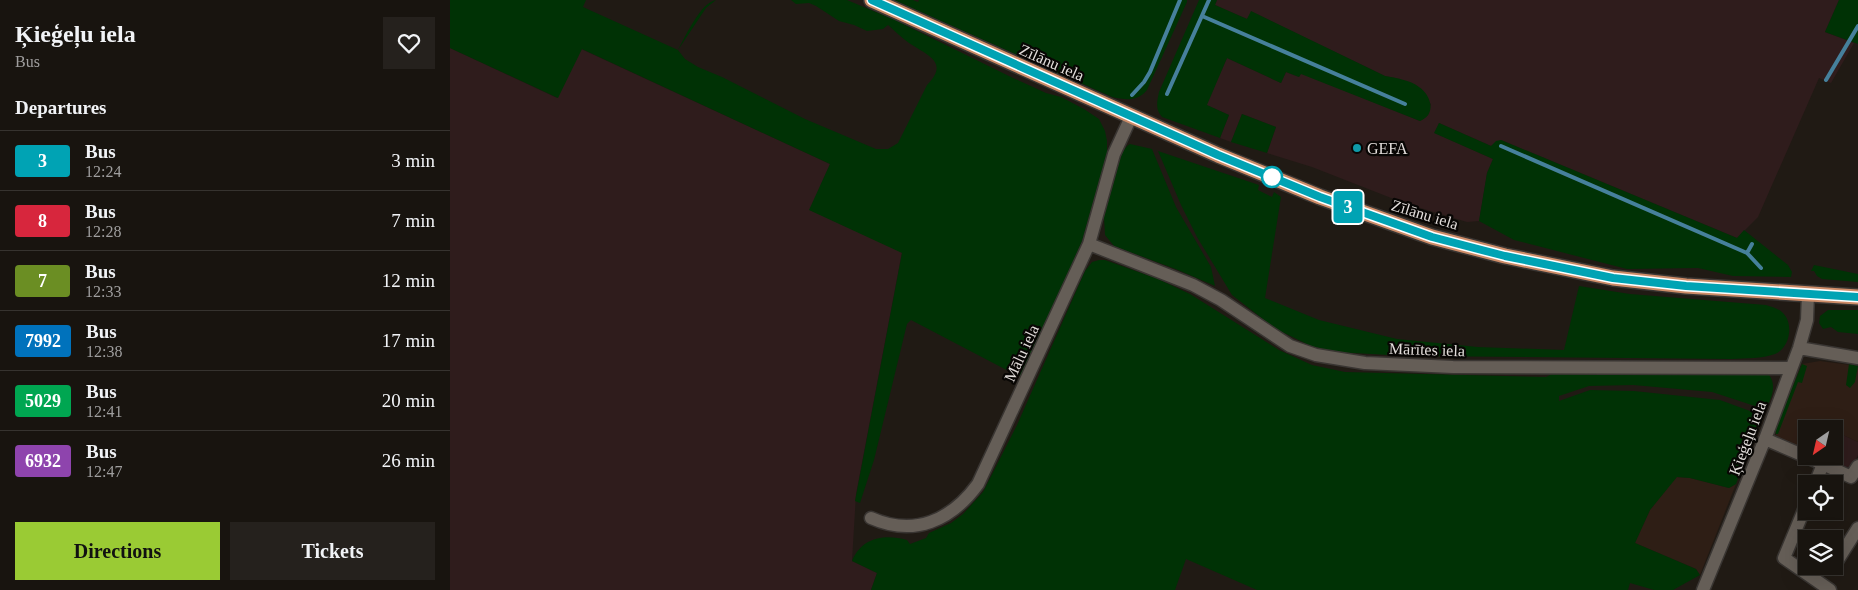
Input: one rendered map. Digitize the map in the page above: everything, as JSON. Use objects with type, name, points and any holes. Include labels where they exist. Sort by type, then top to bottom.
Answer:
[{"type":"highway","name":"Zīlānu iela","points":[[872,0],[1131,117],[1320,197],[1432,237],[1505,256],[1613,278],[1686,286],[1858,297]]},
{"type":"street","name":"Mālu iela","points":[[871,518],[892,525],[926,524],[951,512],[970,495],[984,473],[1089,244],[1114,154],[1131,117]]},
{"type":"street","name":"Mārītes iela","points":[[1089,244],[1193,285],[1221,300],[1290,346],[1316,356],[1365,363],[1453,367],[1791,368]]},
{"type":"street","name":"Ķieģeļu iela","points":[[1703,590],[1765,439],[1799,348],[1807,320],[1808,294]]},
{"type":"street","points":[[1799,348],[1858,358]]},
{"type":"street","points":[[1765,439],[1798,453]]},
{"type":"street","points":[[1825,465],[1854,480],[1858,466]]},
{"type":"street","points":[[1800,520],[1784,558],[1826,587],[1831,575]]},
{"type":"street","points":[[1843,552],[1858,528]]},
{"type":"shaded area","points":[[1217,0],[1839,0],[1825,32],[1854,43],[1831,83],[1819,78],[1758,217],[1737,238],[1501,140],[1491,146],[1439,123],[1435,133],[1493,159],[1487,173],[1479,221],[1467,222],[1404,203],[1312,167],[1267,153],[1276,127],[1242,114],[1231,142],[1220,138],[1229,115],[1206,105],[1227,58],[1281,83],[1286,72],[1299,77],[1301,73],[1420,121],[1428,115],[1431,104],[1400,79],[1385,76],[1252,12],[1247,19],[1215,5]]},
{"type":"shaded area","points":[[450,48],[557,98],[581,49],[830,164],[810,210],[902,252],[856,494],[852,561],[877,573],[871,590],[450,590]]},
{"type":"shaded area","points":[[1820,361],[1858,366],[1858,442],[1843,435],[1843,420],[1798,420],[1798,449],[1787,444],[1776,435],[1775,430],[1802,364]]},
{"type":"shaded area","points":[[1843,435],[1858,442],[1858,455],[1854,464],[1849,468],[1842,465]]},
{"type":"shaded area","points":[[1676,477],[1690,478],[1729,488],[1736,484],[1700,575],[1696,569],[1635,543],[1650,510]]},
{"type":"green space","points":[[450,0],[586,0],[583,7],[678,50],[685,59],[698,67],[805,119],[876,149],[888,149],[898,143],[927,85],[934,77],[936,65],[929,55],[906,41],[888,25],[883,29],[867,31],[839,21],[809,3],[796,4],[791,0],[847,0],[895,20],[1013,78],[1046,93],[1061,97],[1084,109],[1099,119],[1105,131],[1107,153],[1082,241],[1021,375],[1018,376],[911,320],[907,324],[874,460],[860,503],[855,501],[902,253],[809,210],[830,164],[582,49],[558,98],[450,48]]},
{"type":"green space","points":[[716,0],[706,8],[678,50],[699,13],[710,2]]},
{"type":"green space","points":[[894,0],[913,0],[918,2],[919,0],[1187,0],[1187,2],[1147,90],[1139,97],[1127,99],[1112,97]]},
{"type":"green space","points":[[1199,0],[1217,0],[1215,5],[1247,19],[1251,11],[1385,76],[1411,83],[1423,90],[1427,95],[1430,104],[1429,114],[1420,121],[1301,74],[1299,77],[1286,72],[1281,83],[1227,58],[1207,105],[1229,115],[1220,138],[1162,117],[1157,108],[1159,92]]},
{"type":"green space","points":[[1839,0],[1858,0],[1858,44],[1825,32]]},
{"type":"green space","points":[[1242,114],[1276,127],[1267,153],[1231,142]]},
{"type":"green space","points":[[1439,123],[1491,146],[1496,141],[1501,140],[1737,238],[1744,230],[1788,265],[1792,272],[1791,277],[1733,276],[1698,268],[1627,269],[1514,240],[1479,221],[1487,173],[1493,159],[1434,133]]},
{"type":"green space","points":[[1130,144],[1152,149],[1176,207],[1211,267],[1215,286],[1114,246],[1105,235],[1104,217],[1122,153]]},
{"type":"green space","points":[[1158,151],[1259,185],[1258,190],[1272,197],[1274,192],[1281,197],[1265,298],[1319,320],[1397,339],[1478,347],[1564,350],[1579,286],[1630,294],[1766,305],[1783,313],[1789,323],[1789,335],[1784,347],[1775,354],[1759,358],[1732,359],[1406,356],[1336,352],[1311,346],[1276,329],[1232,295],[1197,237]]},
{"type":"green space","points":[[1105,260],[1158,279],[1190,294],[1279,350],[1312,365],[1345,372],[1546,377],[1556,372],[1769,375],[1773,388],[1769,402],[1764,409],[1712,392],[1633,385],[1589,386],[1559,396],[1559,401],[1590,390],[1634,391],[1720,400],[1761,415],[1736,484],[1729,488],[1690,478],[1677,477],[1650,510],[1635,543],[1696,569],[1700,575],[1673,590],[1654,590],[1630,583],[1628,590],[1257,590],[1186,559],[1175,590],[871,590],[877,573],[852,561],[862,547],[875,539],[899,538],[907,540],[910,544],[926,538],[929,533],[951,523],[963,514],[983,492],[1017,425],[1085,271],[1092,262]]},
{"type":"green space","points":[[1814,265],[1858,274],[1858,282],[1822,279],[1814,271],[1811,271]]},
{"type":"green space","points":[[1828,310],[1858,310],[1858,334],[1838,332],[1831,327],[1823,329],[1819,323],[1820,316]]},
{"type":"green space","points":[[1802,364],[1807,366],[1802,383],[1798,382],[1778,434],[1776,434],[1775,430]]},
{"type":"green space","points":[[1849,364],[1858,366],[1855,382],[1850,388],[1846,385]]},
{"type":"waterway","points":[[1132,95],[1150,72],[1180,0]]},
{"type":"waterway","points":[[1167,94],[1209,0]]},
{"type":"waterway","points":[[1202,16],[1405,104]]},
{"type":"waterway","points":[[1826,80],[1858,26]]},
{"type":"waterway","points":[[1501,146],[1747,253],[1752,244]]},
{"type":"waterway","points":[[1747,253],[1761,268]]},
{"type":"bus line","name":"3","points":[[872,0],[1218,155],[1320,197],[1432,237],[1505,256],[1613,278],[1686,286],[1858,297]]},
{"type":"place","name":"GEFA","points":[[1357,148]]}]
